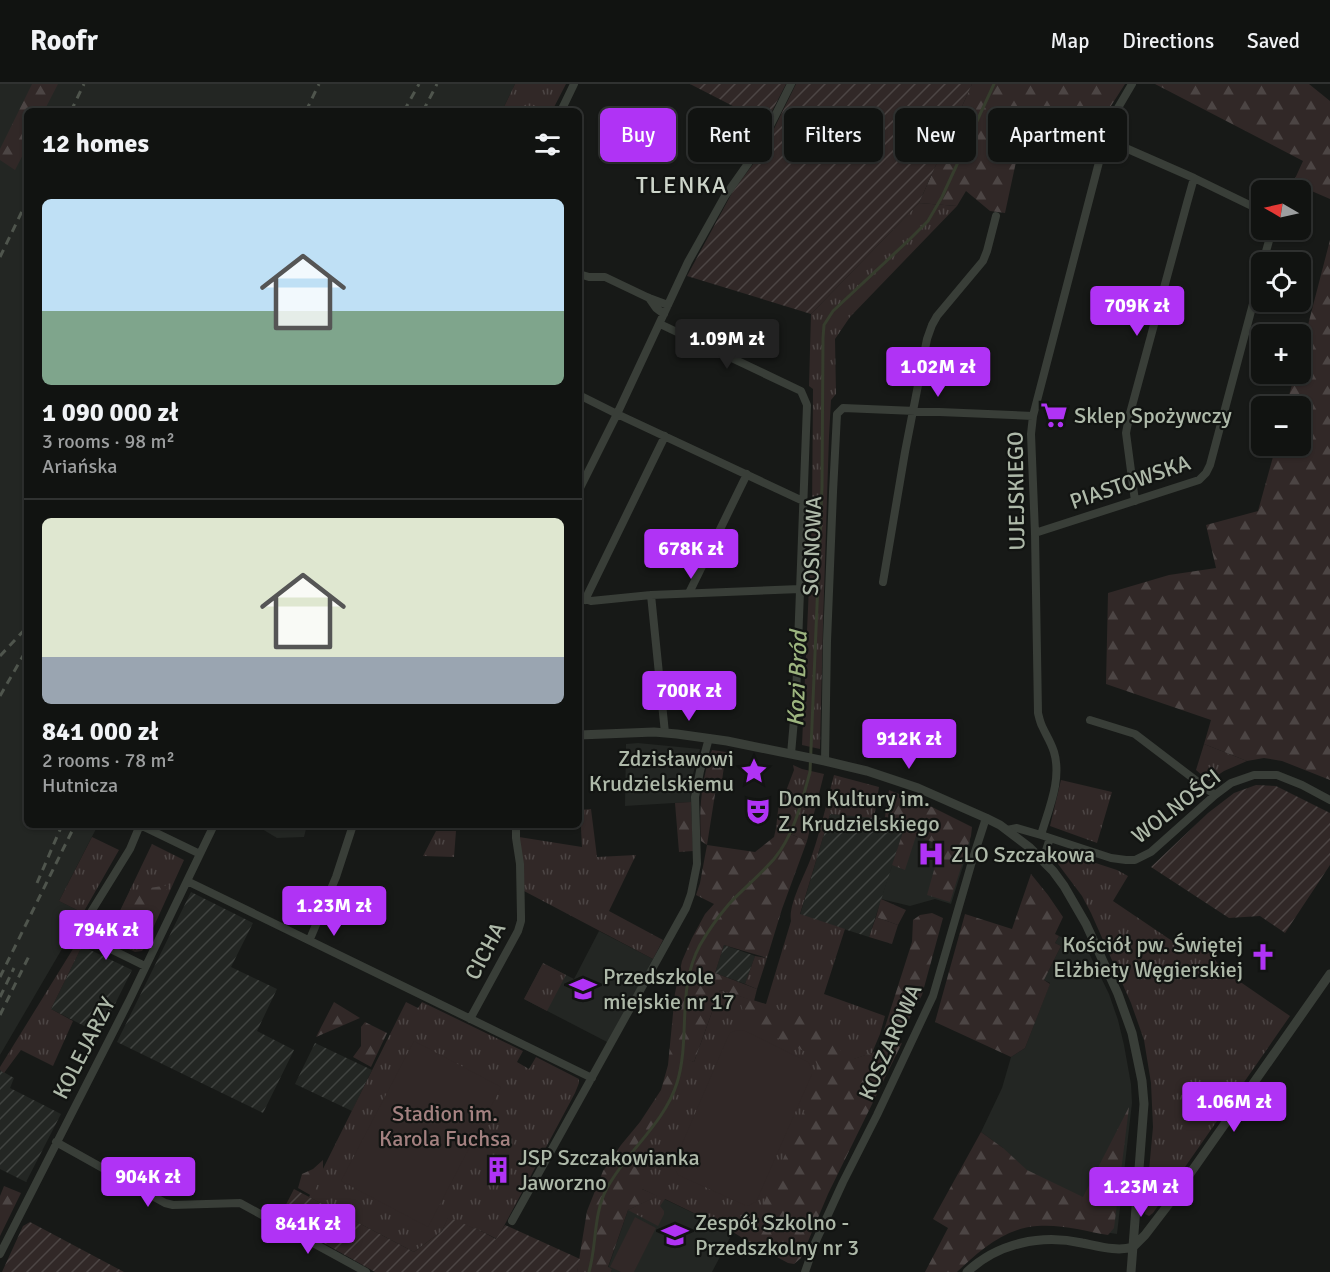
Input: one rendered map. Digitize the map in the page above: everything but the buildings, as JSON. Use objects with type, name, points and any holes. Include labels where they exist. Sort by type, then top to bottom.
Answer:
[{"type":"street","points":[[562,108],[574,84]]},
{"type":"street","points":[[582,484],[618,414],[688,262],[722,202],[759,148],[791,84]]},
{"type":"street","name":"UJEJSKIEGO","points":[[1119,108],[1132,84]]},
{"type":"street","points":[[1127,149],[1251,206]]},
{"type":"street","name":"UJEJSKIEGO","points":[[1041,835],[1054,789],[1057,765],[1053,747],[1038,713],[1031,434],[1033,416],[1099,162]]},
{"type":"street","points":[[1135,501],[1126,433],[1128,417],[1194,178]]},
{"type":"street","points":[[884,582],[905,452],[927,339],[937,316],[983,261],[996,216]]},
{"type":"street","points":[[582,275],[605,277],[668,305]]},
{"type":"street","points":[[649,298],[664,314]]},
{"type":"street","name":"PIASTOWSKA","points":[[1035,533],[1199,480],[1206,473],[1251,311]]},
{"type":"street","points":[[660,324],[801,391],[807,405],[793,755]]},
{"type":"street","points":[[582,396],[803,501]]},
{"type":"street","name":"SOSNOWA","points":[[823,761],[832,492],[837,414],[843,408],[914,410]]},
{"type":"street","points":[[914,410],[1033,416]]},
{"type":"street","points":[[665,436],[582,599],[591,601],[651,595],[800,589]]},
{"type":"street","points":[[689,593],[747,474]]},
{"type":"street","points":[[651,595],[665,733]]},
{"type":"street","points":[[1090,720],[1135,734],[1215,795]]},
{"type":"street","points":[[582,735],[631,732],[709,738],[867,771],[910,785],[986,818],[1029,847],[1065,886],[1086,924],[1118,994],[1132,1033],[1142,1081],[1144,1104],[1131,1272]]},
{"type":"street","points":[[512,1221],[679,921],[691,894],[697,864],[695,797],[709,738]]},
{"type":"street","name":"WOLNOŚCI","points":[[1007,830],[1017,828],[1126,861],[1135,860],[1151,852],[1231,783],[1254,775],[1277,776],[1302,785],[1330,800]]},
{"type":"street","name":"KOSZAROWA","points":[[805,1272],[815,1243],[838,1192],[933,996],[986,818]]},
{"type":"street","points":[[139,828],[130,849],[78,933],[145,966]]},
{"type":"street","points":[[146,828],[200,854]]},
{"type":"street","name":"KOLEJARZY","points":[[0,1254],[130,999],[213,828]]},
{"type":"street","points":[[310,939],[336,877],[352,828]]},
{"type":"street","name":"CICHA","points":[[470,1019],[518,931],[521,921],[520,864],[516,828]]},
{"type":"street","points":[[1042,860],[1050,838]]},
{"type":"street","points":[[187,881],[592,1078]]},
{"type":"street","points":[[968,1272],[985,1258],[1002,1249],[1037,1240],[1073,1241],[1126,1250],[1133,1247],[1168,1205],[1330,974]]},
{"type":"street","points":[[56,1142],[165,1203],[173,1205],[240,1203],[366,1272]]},
{"type":"shaded area","points":[[0,84],[515,84],[503,108],[24,108],[24,828],[96,828],[59,901],[83,913],[0,1055]]},
{"type":"shaded area","points":[[638,743],[700,749],[690,785],[691,802],[625,806],[626,744]]},
{"type":"shaded area","points":[[830,814],[907,820],[869,937],[800,915]]},
{"type":"shaded area","name":"ZLO Szczakowa","points":[[907,820],[970,829],[970,844],[951,904],[935,899],[910,906],[881,899]]},
{"type":"shaded area","points":[[306,828],[304,837],[277,838],[262,829]]},
{"type":"shaded area","points":[[191,892],[253,923],[231,967],[277,989],[257,1031],[294,1050],[263,1113],[117,1042]]},
{"type":"shaded area","name":"Przedszkole miejskie nr 17","points":[[599,931],[653,959],[609,1043],[524,999],[543,963],[574,979]]},
{"type":"shaded area","points":[[1059,936],[1087,949],[1109,994],[1124,1045],[1132,1103],[1117,1234],[993,1216],[1003,1148],[981,1132],[1002,1088],[1011,1057],[1025,1048],[1050,983],[1044,980],[1061,946],[1055,943]]},
{"type":"shaded area","points":[[724,945],[755,956],[745,984],[715,973]]},
{"type":"shaded area","points":[[82,946],[132,970],[100,1034],[51,1009]]},
{"type":"shaded area","points":[[315,1043],[372,1070],[352,1111],[295,1084]]},
{"type":"shaded area","points":[[0,1070],[14,1078],[10,1088],[61,1114],[26,1182],[0,1169]]},
{"type":"shaded area","name":"Zespół Szkolno - Przedszkolny nr 3","points":[[658,1196],[733,1232],[712,1272],[611,1272],[612,1269],[608,1268],[628,1210]]},
{"type":"green space","points":[[32,84],[58,84],[46,108],[24,108],[24,153],[15,170],[0,160],[0,149]]},
{"type":"green space","points":[[515,84],[566,84],[554,108],[503,108]]},
{"type":"green space","points":[[690,84],[786,84],[772,111],[772,108],[737,108]]},
{"type":"green space","points":[[796,84],[972,84],[961,108],[895,108],[895,162],[937,162],[919,203],[811,314],[687,276],[733,191],[755,162],[772,162],[772,133],[784,108],[784,162],[883,162],[883,108],[784,108]]},
{"type":"green space","points":[[972,84],[1125,84],[1110,108],[988,108],[988,162],[1016,162],[1005,213],[990,211],[966,191],[957,206],[919,203],[937,162],[976,162],[976,108],[961,108]]},
{"type":"green space","points":[[1155,84],[1309,84],[1330,101],[1330,199],[1311,191],[1311,180],[1294,180],[1303,161]]},
{"type":"green space","points":[[919,203],[957,206],[850,317],[835,339],[836,394],[831,400],[829,436],[820,749],[802,745],[812,518],[813,389],[809,386],[811,314]]},
{"type":"green space","points":[[1330,240],[1330,780],[1282,761],[1264,758],[1247,761],[1204,744],[1211,720],[1106,684],[1108,593],[1169,575],[1216,568],[1206,525],[1258,511],[1273,456],[1311,456],[1311,396],[1289,396],[1292,384],[1311,384],[1311,324],[1308,324]]},
{"type":"green space","points":[[1204,744],[1247,761],[1224,771],[1209,781],[1196,770]]},
{"type":"green space","points":[[712,750],[726,752],[721,788],[716,788],[707,845],[701,841],[700,818],[705,772]]},
{"type":"green space","points":[[793,765],[824,774],[807,841],[776,828],[780,794],[786,791],[794,770]]},
{"type":"green space","points":[[834,775],[879,787],[874,818],[830,814],[800,914],[845,929],[824,994],[885,1016],[880,1034],[872,1053],[854,1059],[747,1241],[665,1199],[660,1206],[664,1214],[658,1226],[628,1210],[657,1196],[642,1189],[638,1145],[654,1126],[673,1093],[682,1057],[694,1062],[720,990],[766,1004],[791,921],[792,906],[815,845]]},
{"type":"green space","points":[[1061,780],[1112,792],[1097,843],[1050,826]]},
{"type":"green space","points":[[1256,785],[1276,786],[1330,813],[1330,865],[1285,933],[1260,916],[1229,918],[1151,867],[1208,813],[1234,793]]},
{"type":"green space","points":[[889,790],[932,807],[972,827],[950,902],[927,895],[941,845],[916,836],[905,870],[892,865],[907,820],[885,817]]},
{"type":"green space","points":[[691,802],[693,851],[679,852],[675,803]]},
{"type":"green space","points":[[591,809],[597,857],[636,855],[609,911],[663,940],[653,959],[524,891],[519,837],[582,847],[582,810]]},
{"type":"green space","points":[[776,828],[807,841],[767,958],[724,945],[715,973],[757,989],[754,1001],[810,1019],[850,1060],[902,1043],[828,1194],[801,1258],[794,1264],[788,1263],[747,1241],[818,1080],[817,1066],[810,1054],[746,1023],[740,1001],[751,1000],[720,990],[694,1062],[682,1058],[677,1082],[668,1105],[639,1145],[654,1158],[642,1189],[658,1196],[628,1210],[608,1267],[612,1269],[611,1272],[577,1272],[587,1211],[603,1171],[661,1090],[668,1065],[675,993],[682,961],[705,914],[714,904],[696,895],[707,845],[755,852],[774,837]]},
{"type":"green space","points":[[436,831],[456,831],[454,857],[423,856]]},
{"type":"green space","points":[[92,837],[119,850],[83,913],[59,901]]},
{"type":"green space","points":[[152,844],[184,860],[144,948],[142,951],[135,952],[107,938]]},
{"type":"green space","points":[[1062,852],[1117,870],[1128,876],[1113,901],[1190,953],[1202,935],[1211,941],[1212,956],[1223,970],[1290,1016],[1149,1216],[1145,1214],[1153,1127],[1151,1083],[1144,1040],[1131,1003],[1091,913],[1082,896],[1055,860],[1056,856]]},
{"type":"green space","points":[[1031,874],[1063,917],[1055,934],[1059,936],[1055,943],[1061,946],[1044,980],[1050,984],[1025,1048],[1011,1057],[935,1022],[965,914],[1012,929]]},
{"type":"green space","points":[[169,885],[147,927],[135,929],[125,947],[107,938],[130,891]]},
{"type":"green space","points":[[881,899],[906,910],[898,925],[876,917]]},
{"type":"green space","points":[[932,913],[943,918],[922,995],[907,1023],[884,1030],[912,942],[913,920],[920,915]]},
{"type":"green space","points":[[876,917],[898,925],[892,944],[869,937]]},
{"type":"green space","points":[[76,944],[82,946],[51,1009],[73,1021],[53,1066],[21,1050],[4,1073],[0,1067]]},
{"type":"green space","points":[[755,956],[767,958],[757,989],[745,984]]},
{"type":"green space","points":[[543,963],[566,975],[547,1011],[524,999]]},
{"type":"green space","points":[[334,1002],[360,1018],[316,1037]]},
{"type":"green space","name":"Stadion im. Karola Fuchsa","points":[[406,1002],[418,1008],[422,1002],[523,1051],[517,1062],[529,1069],[536,1057],[579,1079],[575,1093],[497,1239],[448,1218],[442,1231],[414,1252],[309,1197]]},
{"type":"green space","points":[[365,1022],[387,1033],[371,1067],[353,1057],[361,1046],[361,1027]]},
{"type":"green space","points":[[737,1030],[745,1031],[808,1062],[812,1069],[812,1074],[756,1202],[747,1206],[678,1175],[673,1165],[727,1039],[730,1033]]},
{"type":"green space","points":[[414,1041],[501,1087],[428,1227],[341,1181]]},
{"type":"green space","points":[[1129,1107],[1114,1228],[1108,1235],[1055,1226],[1025,1228],[993,1242],[957,1272],[925,1272],[948,1228],[933,1219],[981,1132],[1027,1170],[1083,1197]]},
{"type":"green space","points":[[323,1160],[323,1173],[312,1196],[298,1188],[302,1174],[313,1169]]},
{"type":"green space","points":[[4,1186],[21,1193],[0,1236],[0,1196]]},
{"type":"green space","points":[[294,1189],[414,1252],[442,1231],[448,1217],[496,1239],[505,1225],[580,1259],[577,1272],[375,1272],[279,1218]]},
{"type":"green space","points":[[635,1217],[656,1228],[634,1272],[621,1272],[610,1267]]},
{"type":"green space","points":[[30,1222],[124,1272],[2,1272],[23,1226]]},
{"type":"waterway","name":"Kozi Bród","points":[[589,1272],[599,1208],[607,1188],[663,1112],[677,1083],[683,1048],[688,979],[700,945],[729,904],[781,850],[796,817],[810,772],[822,487],[824,325],[833,311],[928,221],[942,197],[994,84]]},
{"type":"railway","points":[[72,108],[84,84]]},
{"type":"railway","points":[[307,108],[319,84]]},
{"type":"railway","points":[[406,108],[419,84]]},
{"type":"railway","points":[[425,108],[437,84]]},
{"type":"railway","points":[[0,257],[24,207]]},
{"type":"railway","points":[[0,656],[24,630]]},
{"type":"railway","points":[[0,696],[24,654]]},
{"type":"railway","points":[[37,883],[61,828]]},
{"type":"railway","points":[[0,977],[74,828]]},
{"type":"railway","points":[[0,1015],[29,956]]},
{"type":"railway","points":[[0,997],[14,968]]},
{"type":"place","name":"Sklep Spożywczy","points":[[1054,415]]},
{"type":"place","name":"Zdzisławowi Krudzielskiemu","points":[[754,771]]},
{"type":"place","name":"Dom Kultury im. Z. Krudzielskiego","points":[[758,811]]},
{"type":"place","name":"ZLO Szczakowa","points":[[931,854]]},
{"type":"place","name":"Kościół pw. Świętej Elżbiety Węgierskiej","points":[[1263,957]]},
{"type":"place","name":"Przedszkole miejskie nr 17","points":[[583,989]]},
{"type":"place","name":"JSP Szczakowianka Jaworzno","points":[[498,1170]]},
{"type":"place","name":"Zespół Szkolno - Przedszkolny nr 3","points":[[675,1235]]},
{"type":"district","name":"TLENKA","points":[[682,185]]}]
